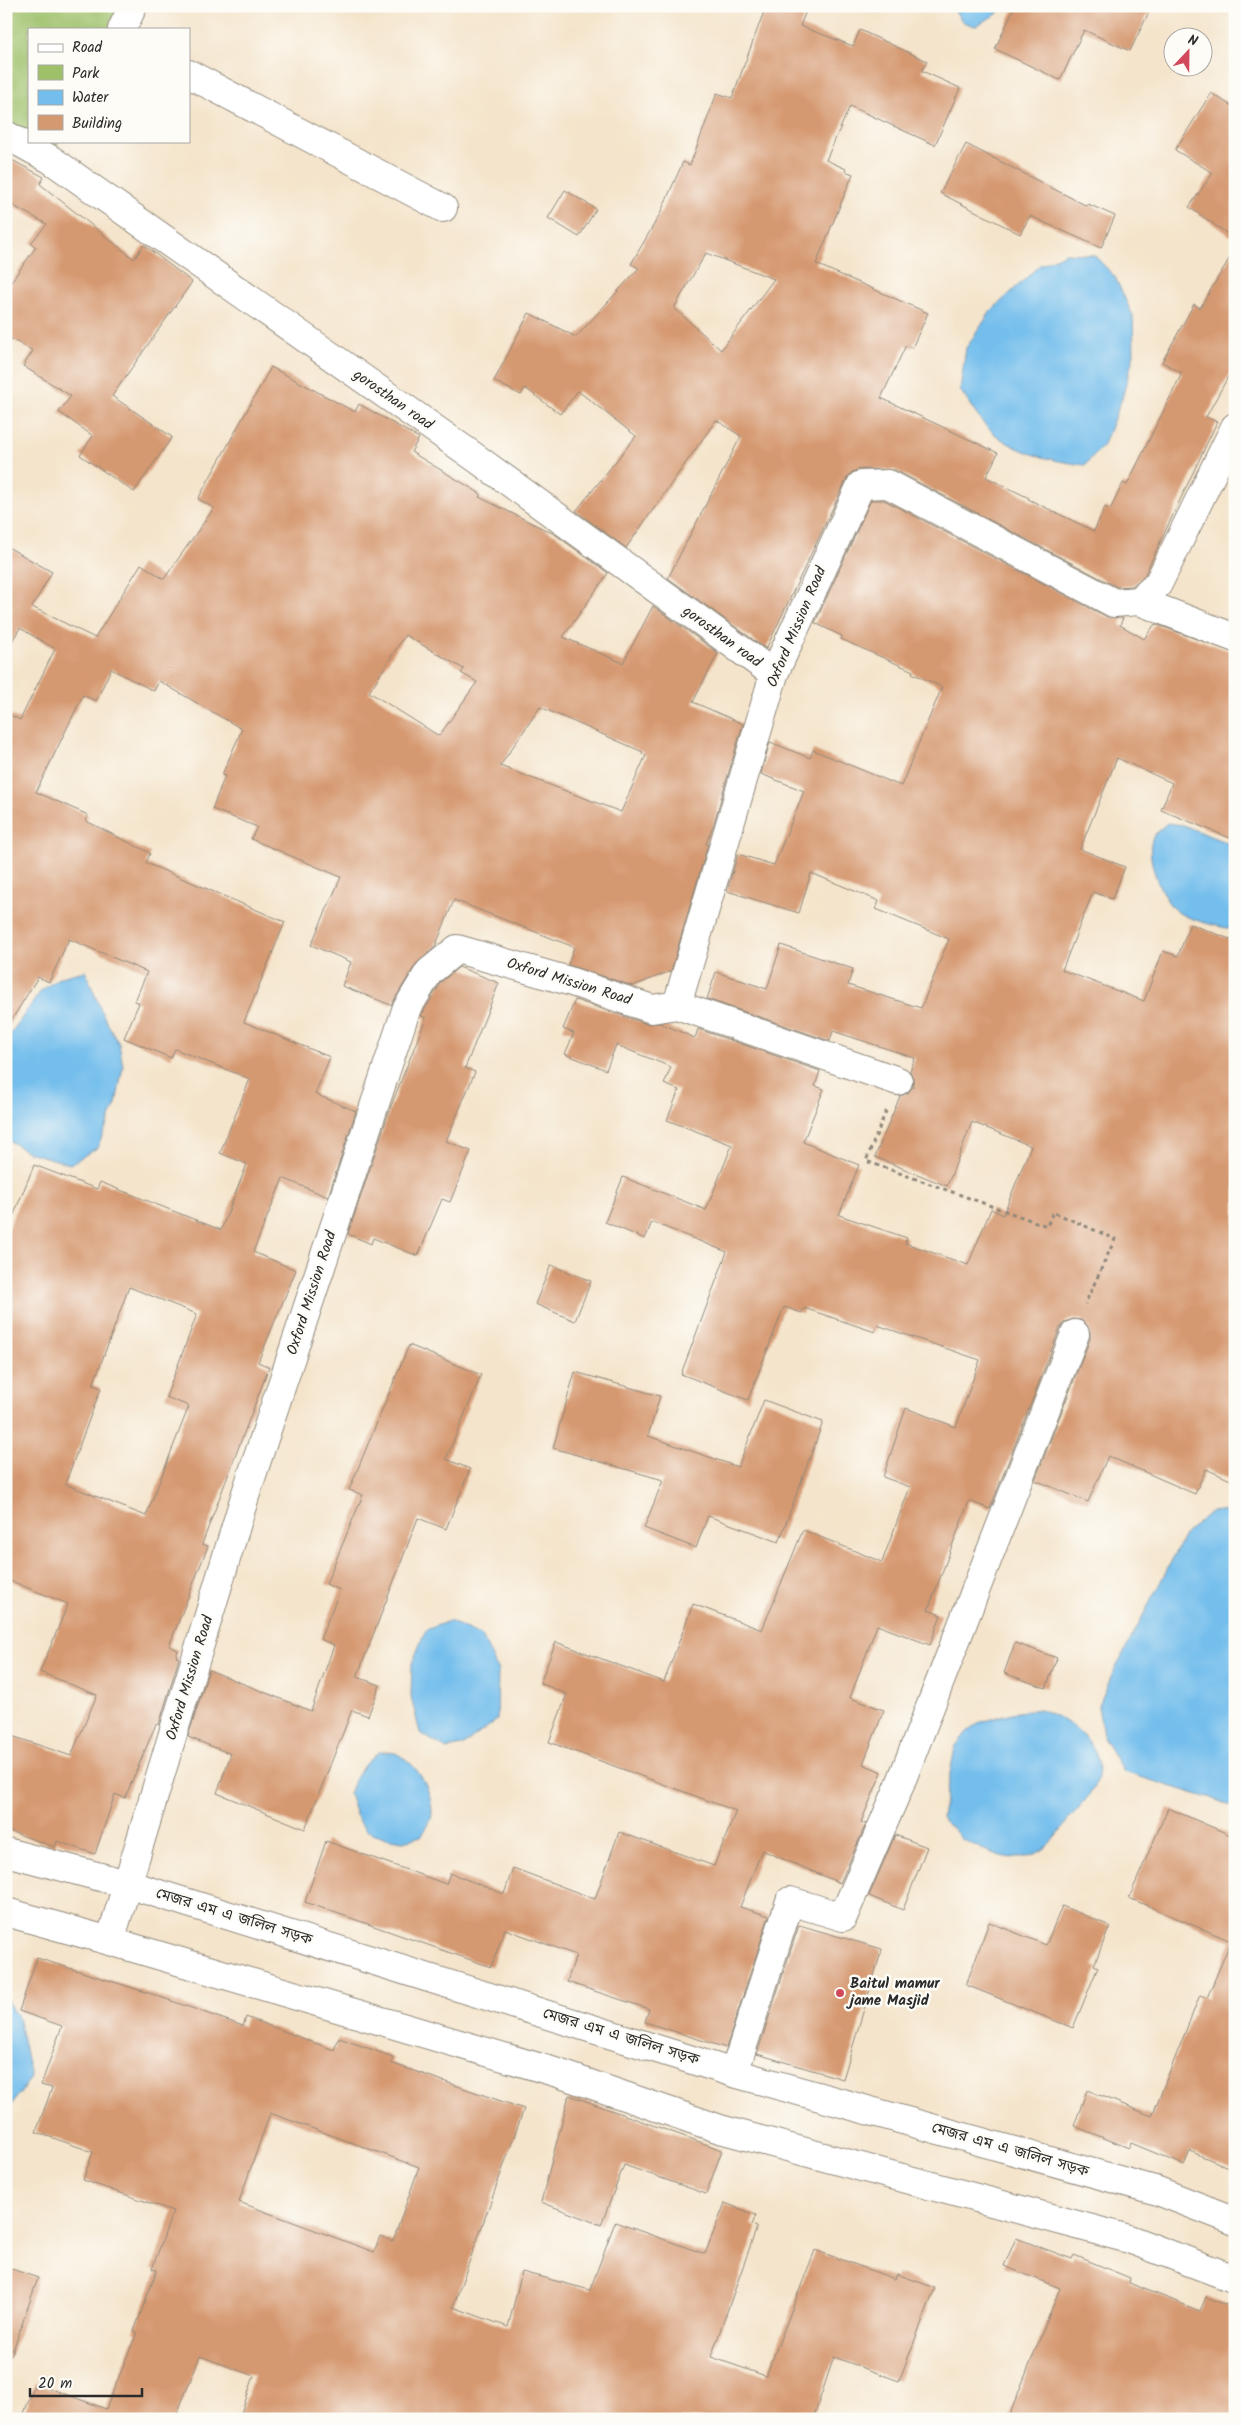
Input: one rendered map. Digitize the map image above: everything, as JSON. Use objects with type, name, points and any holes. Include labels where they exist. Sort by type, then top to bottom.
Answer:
[{"type":"street","points":[[122,28],[133,6]]},
{"type":"street","points":[[190,75],[443,208]]},
{"type":"street","name":"gorosthan road","points":[[6,135],[28,141]]},
{"type":"street","name":"gorosthan road","points":[[30,142],[57,150],[774,674]]},
{"type":"street","points":[[1235,427],[1158,584],[1140,601],[1235,638]]},
{"type":"street","name":"Oxford Mission Road","points":[[110,1941],[243,1503],[406,1010],[428,972],[457,949],[569,981],[652,1009],[678,1005],[774,674],[861,485],[888,484],[1114,603],[1140,601]]},
{"type":"street","points":[[678,1005],[898,1081]]},
{"type":"street","points":[[734,2073],[790,1901],[843,1917],[899,1787],[1075,1334]]},
{"type":"street","name":"মেজর এম এ জলিল সড়ক","points":[[6,1852],[127,1884],[734,2073],[1158,2191],[1235,2221]]},
{"type":"street","points":[[6,1912],[558,2073],[720,2129],[1129,2239],[1235,2279]]},
{"type":"path","points":[[898,1081],[866,1161],[1047,1226],[1052,1212],[1115,1239],[1076,1323],[1075,1334]]},
{"type":"green space","points":[[6,6],[132,6],[120,28],[28,28],[28,142],[58,142],[50,159],[6,135]]},
{"type":"water","points":[[951,6],[1002,6],[997,14],[975,26],[963,22]]},
{"type":"water","points":[[1066,253],[1094,255],[1115,277],[1133,316],[1134,354],[1122,398],[1104,444],[1085,465],[1046,458],[1009,444],[984,424],[960,390],[966,348],[991,311],[1040,265]]},
{"type":"water","points":[[1167,823],[1183,825],[1235,846],[1235,929],[1204,923],[1181,914],[1170,905],[1160,887],[1152,865],[1151,854],[1154,835]]},
{"type":"water","points":[[85,971],[104,1017],[119,1044],[123,1066],[116,1104],[97,1148],[70,1164],[28,1152],[6,1139],[6,1040],[41,991],[60,977]]},
{"type":"water","points":[[1211,1511],[1235,1513],[1235,1806],[1124,1772],[1104,1739],[1098,1707],[1112,1675],[1186,1533]]},
{"type":"water","points":[[449,1621],[482,1636],[498,1671],[497,1720],[462,1746],[447,1749],[420,1733],[411,1696],[412,1663],[426,1630]]},
{"type":"water","points":[[1040,1709],[1063,1720],[1084,1736],[1092,1746],[1097,1757],[1099,1770],[1094,1788],[1050,1843],[1033,1855],[1009,1858],[984,1850],[961,1839],[942,1817],[955,1747],[967,1732],[981,1722],[1012,1713]]},
{"type":"water","points":[[379,1752],[395,1753],[403,1757],[416,1770],[426,1785],[432,1815],[421,1836],[403,1841],[386,1838],[365,1830],[356,1815],[349,1794],[355,1778],[365,1764]]},
{"type":"water","points":[[6,1999],[19,2021],[31,2078],[6,2112]]},
{"type":"building","points":[[766,6],[808,6],[800,26],[853,46],[860,30],[927,61],[922,71],[960,88],[935,145],[850,106],[826,160],[853,174],[816,264],[928,313],[912,348],[906,345],[881,398],[998,453],[986,477],[1094,531],[1105,507],[1110,510],[1123,483],[1127,485],[1182,373],[1162,362],[1194,304],[1200,308],[1235,249],[1235,364],[1206,417],[1217,422],[1144,576],[1132,586],[1117,587],[895,470],[860,469],[852,472],[847,478],[766,649],[668,578],[741,436],[716,420],[626,548],[576,511],[636,436],[578,391],[560,414],[525,388],[521,395],[494,381],[529,313],[576,337],[639,268],[631,264],[660,214],[683,162],[690,165],[717,93],[732,98]],"holes":[[[706,253],[774,279],[721,350],[674,308]]]},
{"type":"building","points":[[1015,6],[1152,6],[1130,51],[1084,30],[1060,80],[995,49]]},
{"type":"building","points":[[1211,93],[1235,108],[1235,239],[1189,207],[1213,173],[1175,150]]},
{"type":"building","points":[[966,144],[1087,206],[1088,204],[1115,216],[1101,248],[1030,216],[1020,234],[940,193]]},
{"type":"building","points":[[6,157],[44,177],[40,184],[134,259],[144,245],[192,282],[112,396],[172,437],[134,492],[80,455],[93,436],[59,412],[71,396],[23,366],[33,351],[6,336],[6,289],[36,247],[31,243],[47,224],[6,202]]},
{"type":"building","points":[[565,190],[596,209],[579,237],[548,218]]},
{"type":"building","points":[[271,367],[355,412],[359,404],[419,438],[411,452],[481,494],[479,497],[556,535],[608,573],[563,637],[623,663],[653,606],[718,653],[693,702],[743,724],[706,844],[708,844],[671,971],[633,986],[568,965],[574,947],[454,900],[435,947],[416,964],[391,1005],[342,986],[351,962],[311,945],[341,877],[251,839],[257,827],[212,809],[225,776],[222,775],[242,729],[159,681],[154,691],[111,669],[96,701],[83,695],[36,792],[88,815],[86,821],[150,853],[146,863],[285,922],[244,1022],[330,1057],[315,1094],[356,1111],[328,1197],[283,1178],[253,1252],[296,1270],[258,1362],[269,1367],[202,1544],[208,1546],[169,1646],[178,1650],[176,1657],[179,1658],[159,1725],[156,1724],[125,1798],[115,1794],[95,1854],[57,1841],[55,1847],[6,1830],[6,1734],[71,1756],[97,1695],[40,1672],[68,1604],[6,1579],[6,1234],[34,1165],[97,1189],[100,1182],[221,1230],[247,1164],[220,1153],[250,1079],[175,1049],[171,1058],[124,1038],[139,1003],[135,1001],[147,972],[69,939],[49,982],[38,977],[6,1029],[6,713],[20,720],[55,649],[20,628],[6,651],[6,546],[52,572],[32,607],[95,638],[141,564],[164,579],[214,508],[198,499]],"holes":[[[405,635],[464,669],[461,673],[477,682],[439,736],[369,692]],[[540,707],[646,755],[621,812],[500,766]],[[129,1287],[197,1314],[166,1397],[189,1406],[146,1516],[65,1484],[101,1388],[93,1385]]]},
{"type":"building","points":[[871,500],[884,500],[1107,617],[1123,618],[1120,625],[1144,639],[1155,624],[1235,653],[1235,840],[1161,810],[1172,783],[1117,758],[1080,849],[1125,867],[1112,899],[1093,892],[1062,970],[1144,1001],[1163,951],[1178,956],[1190,924],[1235,941],[1235,1482],[1206,1469],[1195,1494],[1108,1456],[1088,1502],[1035,1480],[1090,1339],[1087,1325],[1081,1320],[1073,1319],[1065,1322],[1060,1328],[990,1509],[969,1501],[928,1610],[941,1615],[930,1645],[877,1625],[850,1698],[884,1710],[863,1764],[882,1772],[861,1822],[866,1824],[840,1883],[762,1850],[740,1907],[769,1916],[726,2048],[645,2022],[649,2009],[567,1982],[576,1955],[505,1929],[491,1967],[305,1902],[326,1841],[446,1884],[450,1873],[504,1894],[513,1868],[595,1899],[619,1832],[714,1866],[736,1811],[549,1742],[567,1694],[540,1683],[556,1642],[664,1682],[693,1604],[762,1630],[803,1530],[882,1562],[910,1487],[883,1477],[906,1408],[956,1427],[980,1360],[877,1325],[875,1332],[804,1308],[802,1313],[784,1307],[748,1400],[681,1374],[727,1252],[652,1222],[645,1239],[605,1222],[623,1177],[706,1210],[732,1145],[667,1120],[679,1090],[664,1084],[671,1067],[616,1045],[606,1070],[565,1054],[574,1033],[563,1029],[575,1000],[647,1024],[660,1023],[695,1038],[698,1029],[820,1071],[815,1086],[824,1089],[803,1142],[859,1165],[839,1215],[907,1238],[905,1243],[968,1265],[991,1209],[1003,1215],[1031,1146],[972,1122],[947,1186],[875,1157],[900,1096],[908,1093],[913,1087],[913,1078],[910,1071],[915,1058],[833,1031],[830,1041],[707,999],[716,972],[767,989],[781,945],[853,969],[848,985],[921,1008],[949,939],[876,909],[879,901],[811,873],[799,913],[727,891],[738,854],[774,865],[804,791],[761,774],[770,742],[810,758],[813,750],[901,786],[942,687],[912,673],[913,671],[841,639],[842,636],[815,623]]},
{"type":"building","points":[[459,967],[499,983],[465,1068],[475,1072],[446,1141],[471,1151],[450,1202],[442,1199],[418,1256],[373,1238],[371,1244],[348,1234],[391,1106],[426,1018],[421,1016],[441,982]]},
{"type":"building","points":[[551,1265],[591,1281],[575,1321],[535,1304]]},
{"type":"building","points":[[409,1345],[481,1375],[446,1459],[470,1469],[446,1529],[418,1518],[357,1677],[380,1685],[368,1716],[352,1710],[305,1829],[217,1793],[231,1754],[188,1737],[209,1670],[311,1711],[334,1645],[320,1639],[340,1590],[326,1584],[363,1495],[349,1490]]},
{"type":"building","points":[[575,1372],[660,1396],[648,1436],[738,1467],[764,1400],[823,1422],[779,1542],[708,1516],[696,1548],[644,1528],[663,1480],[553,1448]]},
{"type":"building","points":[[1015,1643],[1057,1658],[1046,1688],[1004,1673]]},
{"type":"building","points":[[1168,1808],[1235,1837],[1235,2170],[1190,2151],[1184,2165],[1131,2143],[1129,2148],[1074,2126],[1087,2090],[1152,2116],[1200,1995],[1207,1998],[1231,1941],[1129,1898]]},
{"type":"building","points":[[895,1835],[927,1847],[903,1910],[869,1896]]},
{"type":"building","points":[[1062,1906],[1110,1926],[1094,1965],[1098,1967],[1073,2028],[966,1985],[989,1922],[1046,1945]]},
{"type":"building","points":[[799,1925],[882,1949],[843,2079],[757,2054]]},
{"type":"building","points":[[37,1958],[146,1992],[243,2026],[246,2017],[334,2050],[339,2038],[393,2057],[391,2063],[524,2109],[453,2307],[508,2327],[522,2272],[590,2290],[615,2222],[705,2254],[725,2203],[756,2215],[752,2225],[757,2227],[711,2357],[766,2376],[815,2250],[895,2279],[897,2274],[935,2288],[899,2381],[834,2357],[813,2419],[239,2419],[254,2376],[200,2356],[175,2419],[22,2419],[35,2383],[106,2409],[137,2332],[134,2331],[157,2270],[152,2269],[173,2211],[83,2180],[93,2152],[36,2132],[52,2088],[41,2085],[62,2026],[19,2011]],"holes":[[[270,2113],[419,2167],[393,2241],[380,2236],[374,2252],[239,2202]]]},
{"type":"building","points":[[569,2095],[722,2150],[706,2194],[624,2165],[601,2225],[541,2202]]},
{"type":"building","points":[[1016,2238],[1072,2259],[1074,2255],[1130,2278],[1129,2283],[1200,2311],[1206,2297],[1235,2308],[1235,2419],[1008,2419],[1060,2288],[1004,2266]]},
{"type":"building","points":[[6,2267],[38,2278],[11,2356],[6,2356]]},
{"type":"place","name":"Baitul mamur jame Masjid","points":[[840,1993]]}]
